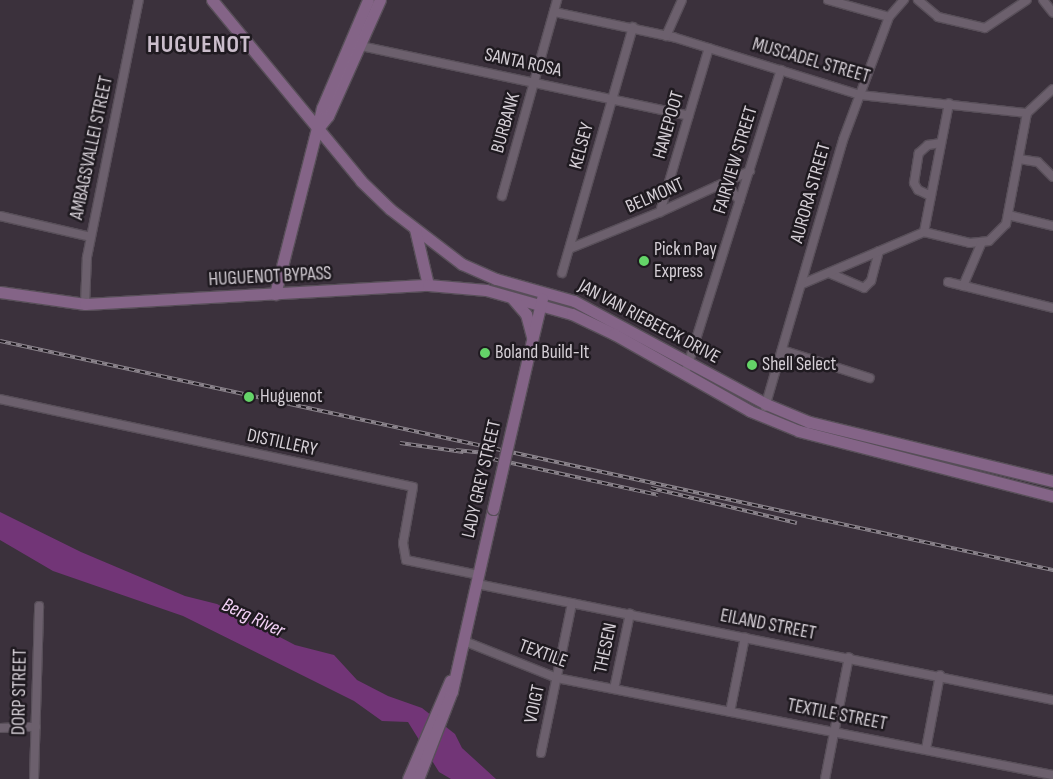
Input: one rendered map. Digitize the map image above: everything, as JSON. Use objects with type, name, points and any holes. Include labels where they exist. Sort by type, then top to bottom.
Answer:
[{"type":"main road","name":"JAN VAN RIEBEECK DRIVE","points":[[212,0],[361,181],[415,229],[448,255],[474,270],[545,291],[594,310],[766,404],[832,428],[1053,481]]},
{"type":"main road","points":[[275,294],[318,128],[328,116],[368,0]]},
{"type":"main road","points":[[354,45],[380,0]]},
{"type":"main road","points":[[415,229],[428,285]]},
{"type":"main road","name":"HUGUENOT BYPASS","points":[[0,292],[84,304],[428,285],[467,287],[540,305]]},
{"type":"main road","name":"LADY GREY STREET","points":[[414,778],[440,700],[454,676],[464,640],[532,338],[545,291]]},
{"type":"main road","points":[[511,297],[526,314],[532,338]]},
{"type":"main road","name":"JAN VAN RIEBEECK DRIVE","points":[[540,305],[580,318],[762,416],[827,440],[1053,496]]},
{"type":"street","name":"AMBAGSVALLEI STREET","points":[[84,304],[91,237],[139,0]]},
{"type":"street","name":"BURBANK","points":[[502,196],[557,0]]},
{"type":"street","points":[[666,36],[682,0]]},
{"type":"street","points":[[828,0],[889,16]]},
{"type":"street","name":"AURORA STREET","points":[[762,416],[843,140],[889,16],[904,0]]},
{"type":"street","points":[[918,0],[938,17],[985,28],[1027,0]]},
{"type":"street","points":[[1043,0],[1053,12]]},
{"type":"street","name":"MUSCADEL STREET","points":[[554,12],[633,27],[709,48],[860,95],[949,103],[1027,113]]},
{"type":"street","name":"KELSEY","points":[[562,273],[571,248],[633,27]]},
{"type":"street","name":"SANTA ROSA","points":[[354,45],[612,98],[689,116]]},
{"type":"street","name":"HANEPOOT","points":[[660,212],[709,48]]},
{"type":"street","name":"FAIRVIEW STREET","points":[[685,374],[781,70]]},
{"type":"street","points":[[802,284],[924,232],[980,244],[989,241],[1000,231],[1008,215],[1027,113],[1053,89]]},
{"type":"street","points":[[924,232],[949,103]]},
{"type":"street","points":[[930,196],[918,190],[914,183],[919,153],[928,145],[941,143]]},
{"type":"street","points":[[1019,159],[1038,162],[1053,177]]},
{"type":"street","name":"BELMONT","points":[[571,248],[660,212],[750,171]]},
{"type":"street","points":[[717,186],[731,190],[740,201]]},
{"type":"street","points":[[1008,215],[1053,226]]},
{"type":"street","points":[[0,216],[91,237]]},
{"type":"street","points":[[963,286],[980,244]]},
{"type":"street","points":[[829,273],[864,288],[871,281],[879,251]]},
{"type":"street","points":[[948,282],[1053,308]]},
{"type":"street","points":[[782,350],[870,378]]},
{"type":"street","name":"DISTILLERY","points":[[0,399],[413,487],[403,544],[406,560],[478,580]]},
{"type":"street","name":"EILAND STREET","points":[[478,580],[572,603],[940,675],[1053,700]]},
{"type":"street","name":"VOIGT","points":[[541,753],[572,603]]},
{"type":"street","name":"DORP STREET","points":[[34,779],[39,606]]},
{"type":"street","name":"THESEN","points":[[614,689],[630,614]]},
{"type":"street","points":[[730,712],[745,637]]},
{"type":"street","name":"TEXTILE","points":[[464,640],[557,678],[614,689]]},
{"type":"street","points":[[825,779],[833,730],[849,657]]},
{"type":"street","points":[[926,749],[940,675]]},
{"type":"street","name":"TEXTILE STREET","points":[[614,689],[1053,774]]},
{"type":"street","points":[[0,728],[20,729],[36,727]]},
{"type":"street","points":[[20,729],[36,736]]},
{"type":"shaded area","points":[[0,512],[81,552],[185,596],[217,604],[295,645],[334,655],[357,680],[388,696],[422,708],[455,734],[462,748],[496,779],[451,779],[439,772],[408,722],[382,721],[354,701],[183,616],[53,571],[0,540]]},
{"type":"railway","points":[[0,341],[1053,570]]},
{"type":"railway","points":[[400,443],[463,452]]},
{"type":"railway","points":[[456,450],[492,454]]},
{"type":"railway","points":[[484,457],[658,495]]},
{"type":"railway","points":[[651,488],[797,523]]},
{"type":"place","name":"Pick n Pay Express","points":[[644,261]]},
{"type":"place","name":"Boland Build-It","points":[[485,353]]},
{"type":"place","name":"Shell Select","points":[[752,365]]},
{"type":"place","name":"Huguenot","points":[[249,397]]},
{"type":"district","name":"HUGUENOT","points":[[199,45]]},
{"type":"water label","name":"Berg River","points":[[253,618]]}]
